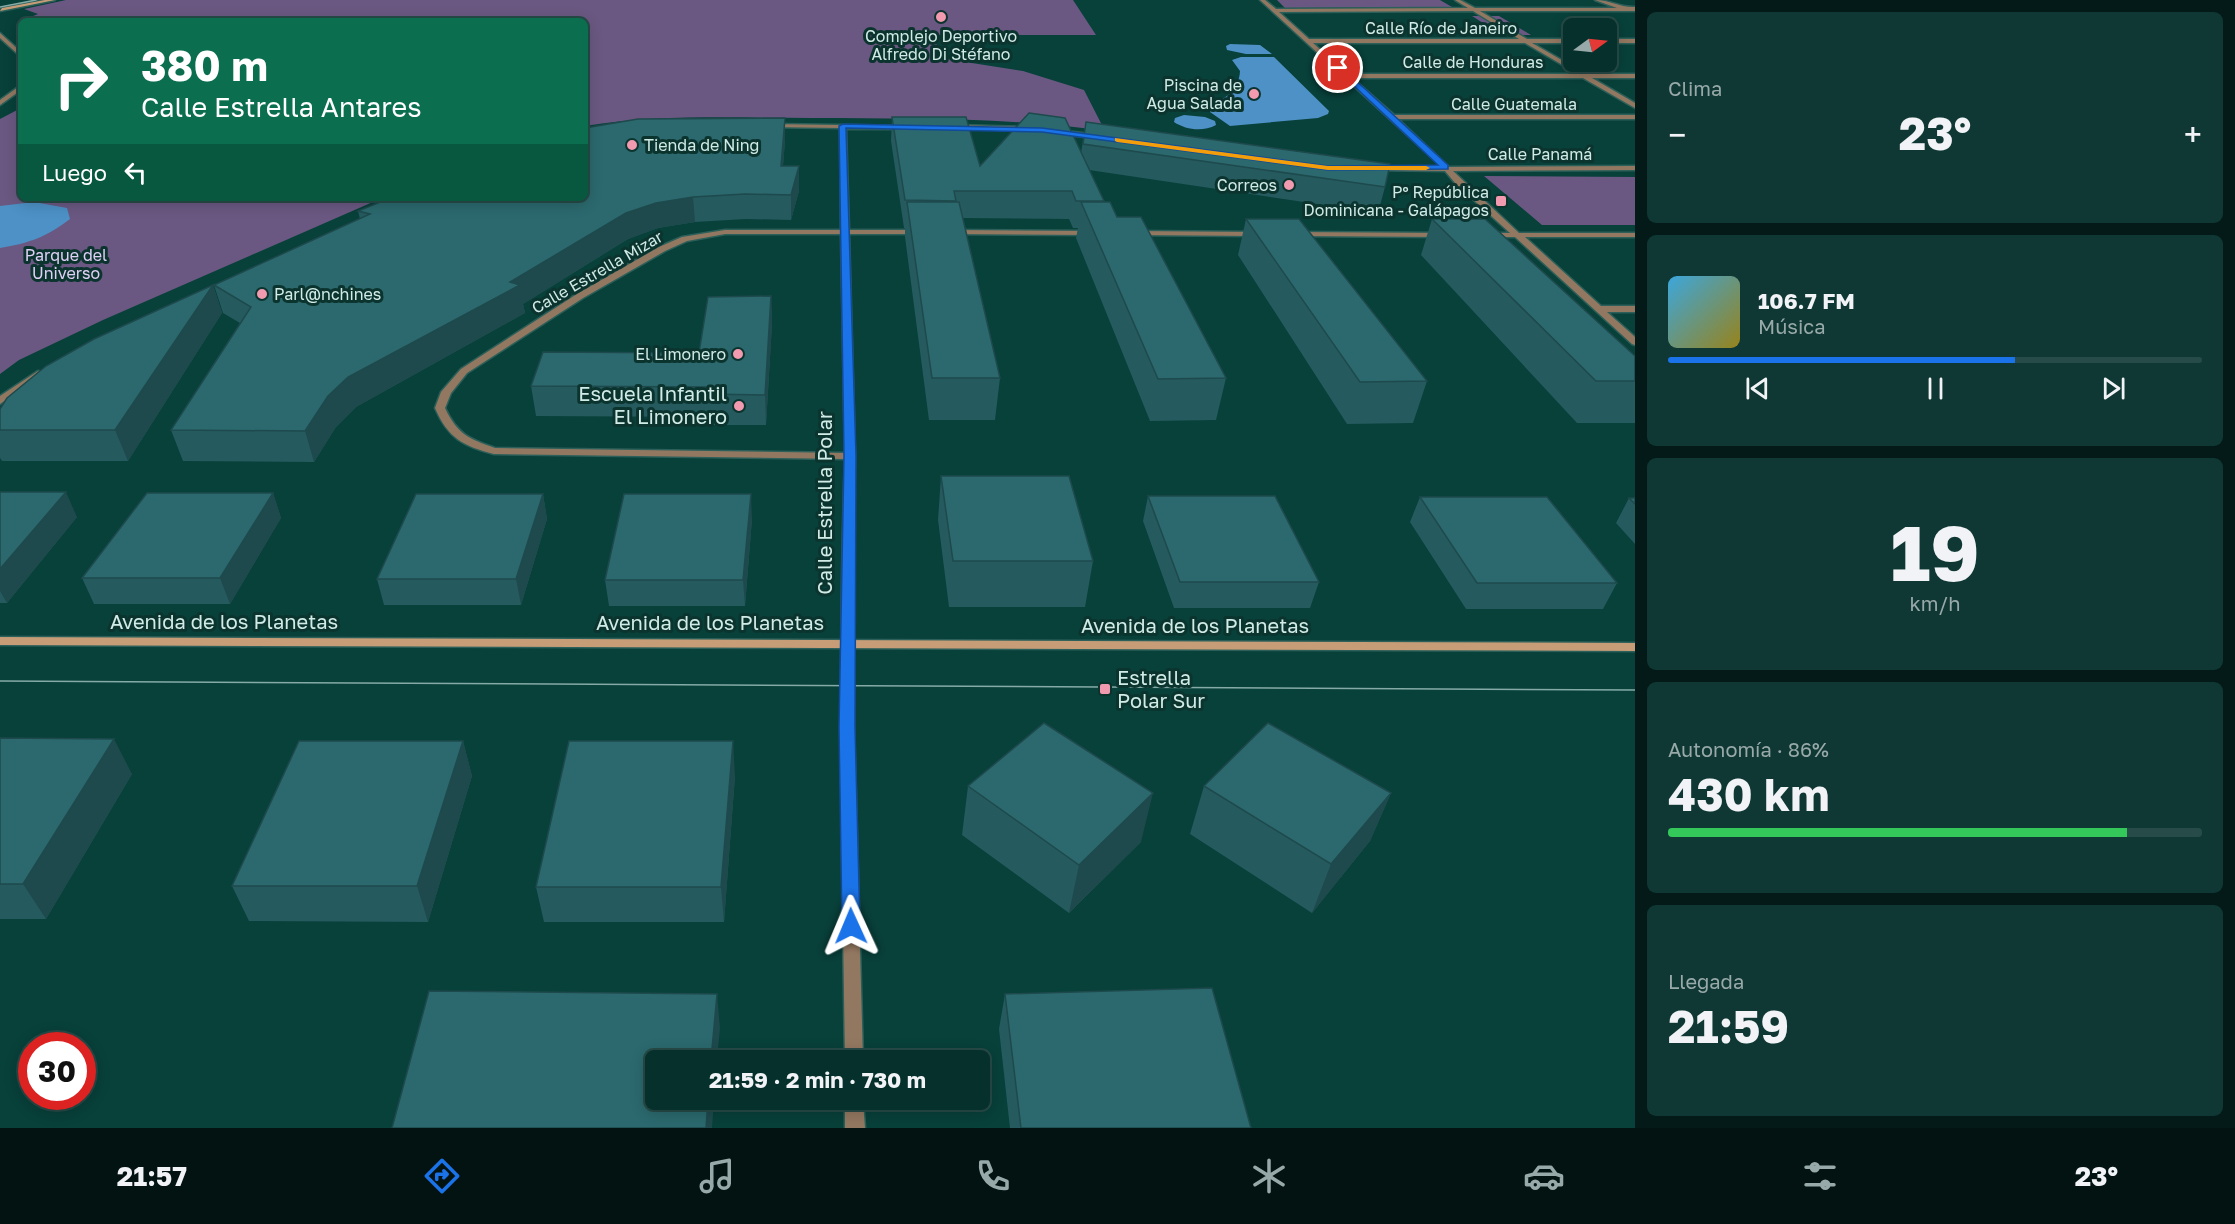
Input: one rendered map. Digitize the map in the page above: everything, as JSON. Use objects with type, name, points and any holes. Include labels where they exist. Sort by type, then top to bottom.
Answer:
[{"type":"street","points":[[1,10],[53,0]]},
{"type":"street","points":[[1262,0],[1393,117],[1459,182],[1635,342]]},
{"type":"street","points":[[1457,0],[1635,106]]},
{"type":"street","points":[[1597,0],[1628,10]]},
{"type":"street","points":[[1274,11],[1635,10]]},
{"type":"street","points":[[0,34],[18,53]]},
{"type":"street","name":"Calle Río de Janeiro","points":[[1308,41],[1563,41]]},
{"type":"street","points":[[1617,41],[1635,41]]},
{"type":"street","name":"Calle de Honduras","points":[[1347,76],[1635,76]]},
{"type":"street","points":[[0,103],[18,89]]},
{"type":"street","name":"Calle Guatemala","points":[[1393,117],[1635,117]]},
{"type":"street","points":[[759,126],[917,127]]},
{"type":"street","name":"Calle Estrella Polar","points":[[843,126],[850,456],[847,643],[854,1050]]},
{"type":"street","points":[[950,127],[1045,130],[1112,139]]},
{"type":"street","name":"Calle Panamá","points":[[1361,169],[1635,168]]},
{"type":"street","name":"Calle Estrella Mizar","points":[[850,456],[494,451],[461,439],[448,427],[440,408],[446,392],[464,371],[580,296],[662,249],[685,239],[725,232],[926,232]]},
{"type":"street","points":[[938,232],[1103,233]]},
{"type":"street","points":[[1127,233],[1270,234]]},
{"type":"street","points":[[1282,234],[1453,235]]},
{"type":"street","points":[[1475,235],[1635,235]]},
{"type":"street","points":[[1599,309],[1635,309]]},
{"type":"street","points":[[0,401],[45,370]]},
{"type":"street","name":"Avenida de los Planetas","points":[[0,641],[1635,647]]},
{"type":"street","points":[[854,1110],[855,1128]]},
{"type":"green space","points":[[66,0],[1073,0],[1096,35],[934,35],[940,58],[1023,71],[1084,90],[1105,131],[1032,123],[886,118],[670,118],[588,126],[588,18],[28,18],[38,14],[24,9]]},
{"type":"green space","points":[[1277,0],[1440,0],[1452,7],[1285,8]]},
{"type":"green space","points":[[1472,16],[1499,16],[1531,35],[1502,35]]},
{"type":"green space","name":"Parque del Universo","points":[[18,110],[18,201],[375,201],[103,320],[19,360],[0,374],[0,119]]},
{"type":"green space","points":[[1484,176],[1635,177],[1635,225],[1542,225]]},
{"type":"water","points":[[1230,44],[1260,45],[1272,54],[1246,54],[1227,50],[1226,46]]},
{"type":"water","points":[[1241,57],[1274,57],[1329,111],[1328,114],[1318,118],[1230,126],[1206,107],[1224,98],[1233,90],[1240,71],[1232,60]]},
{"type":"water","points":[[1184,115],[1205,117],[1215,121],[1216,125],[1206,129],[1195,129],[1174,122],[1175,118]]},
{"type":"water","points":[[34,202],[67,208],[70,219],[37,238],[0,248],[0,206]]},
{"type":"building","points":[[1029,113],[1065,118],[1104,201],[1076,201],[1072,191],[954,191],[956,201],[905,200],[892,117],[966,117],[980,166]]},
{"type":"building","points":[[785,118],[781,166],[799,166],[791,195],[745,194],[693,197],[656,203],[626,213],[510,282],[520,285],[348,377],[328,396],[305,431],[171,430],[251,307],[214,285],[370,214],[358,211],[383,201],[588,201],[588,127],[638,119]]},
{"type":"building","points":[[1086,122],[1390,164],[1385,187],[1083,144]]},
{"type":"building","points":[[907,202],[959,202],[1000,378],[932,378]]},
{"type":"building","points":[[1081,202],[1110,202],[1117,217],[1141,217],[1226,378],[1158,379]]},
{"type":"building","points":[[1246,219],[1299,219],[1427,381],[1360,382]]},
{"type":"building","points":[[1432,219],[1485,219],[1635,356],[1635,381],[1596,381]]},
{"type":"building","points":[[213,285],[115,430],[0,430],[0,409],[7,398],[46,366],[94,339]]},
{"type":"building","points":[[771,296],[765,395],[707,394],[707,387],[531,386],[543,352],[699,353],[708,297]]},
{"type":"building","points":[[941,476],[1069,476],[1093,561],[953,561]]},
{"type":"building","points":[[0,492],[66,492],[0,569]]},
{"type":"building","points":[[147,493],[273,493],[220,578],[82,578]]},
{"type":"building","points":[[416,494],[543,494],[516,579],[377,579]]},
{"type":"building","points":[[624,494],[751,494],[743,580],[605,580]]},
{"type":"building","points":[[1148,496],[1275,496],[1319,582],[1180,582]]},
{"type":"building","points":[[1420,497],[1547,497],[1617,583],[1477,583]]},
{"type":"building","points":[[1044,723],[1153,793],[1079,865],[968,786]]},
{"type":"building","points":[[1268,723],[1391,793],[1331,864],[1204,786]]},
{"type":"building","points":[[0,738],[114,739],[23,884],[0,884]]},
{"type":"building","points":[[299,741],[463,741],[417,886],[232,886]]},
{"type":"building","points":[[569,741],[733,741],[721,887],[536,887]]},
{"type":"building","points":[[1212,988],[1251,1128],[1021,1128],[1005,994]]},
{"type":"building","points":[[429,991],[717,994],[712,1050],[645,1050],[645,1110],[707,1110],[706,1128],[392,1128]]},
{"type":"tram line","points":[[0,7],[36,0]]},
{"type":"tram line","points":[[0,681],[1635,690]]},
{"type":"slow traffic","points":[[1117,140],[1328,168],[1426,168]]},
{"type":"place","name":"Complejo Deportivo Alfredo Di Stéfano","points":[[941,17]]},
{"type":"place","name":"Piscina de Agua Salada","points":[[1254,94]]},
{"type":"place","name":"Tienda de Ning","points":[[632,145]]},
{"type":"place","name":"Correos","points":[[1289,185]]},
{"type":"place","name":"Pº República Dominicana - Galápagos","points":[[1501,201]]},
{"type":"place","name":"Parl@nchines","points":[[262,294]]},
{"type":"place","name":"El Limonero","points":[[738,354]]},
{"type":"place","name":"Escuela Infantil El Limonero","points":[[739,406]]},
{"type":"place","name":"Estrella Polar Sur","points":[[1105,689]]},
{"type":"route","points":[[851,926],[847,727],[850,456],[843,126],[984,127],[1042,130],[1328,168],[1446,167],[1338,68]]}]
